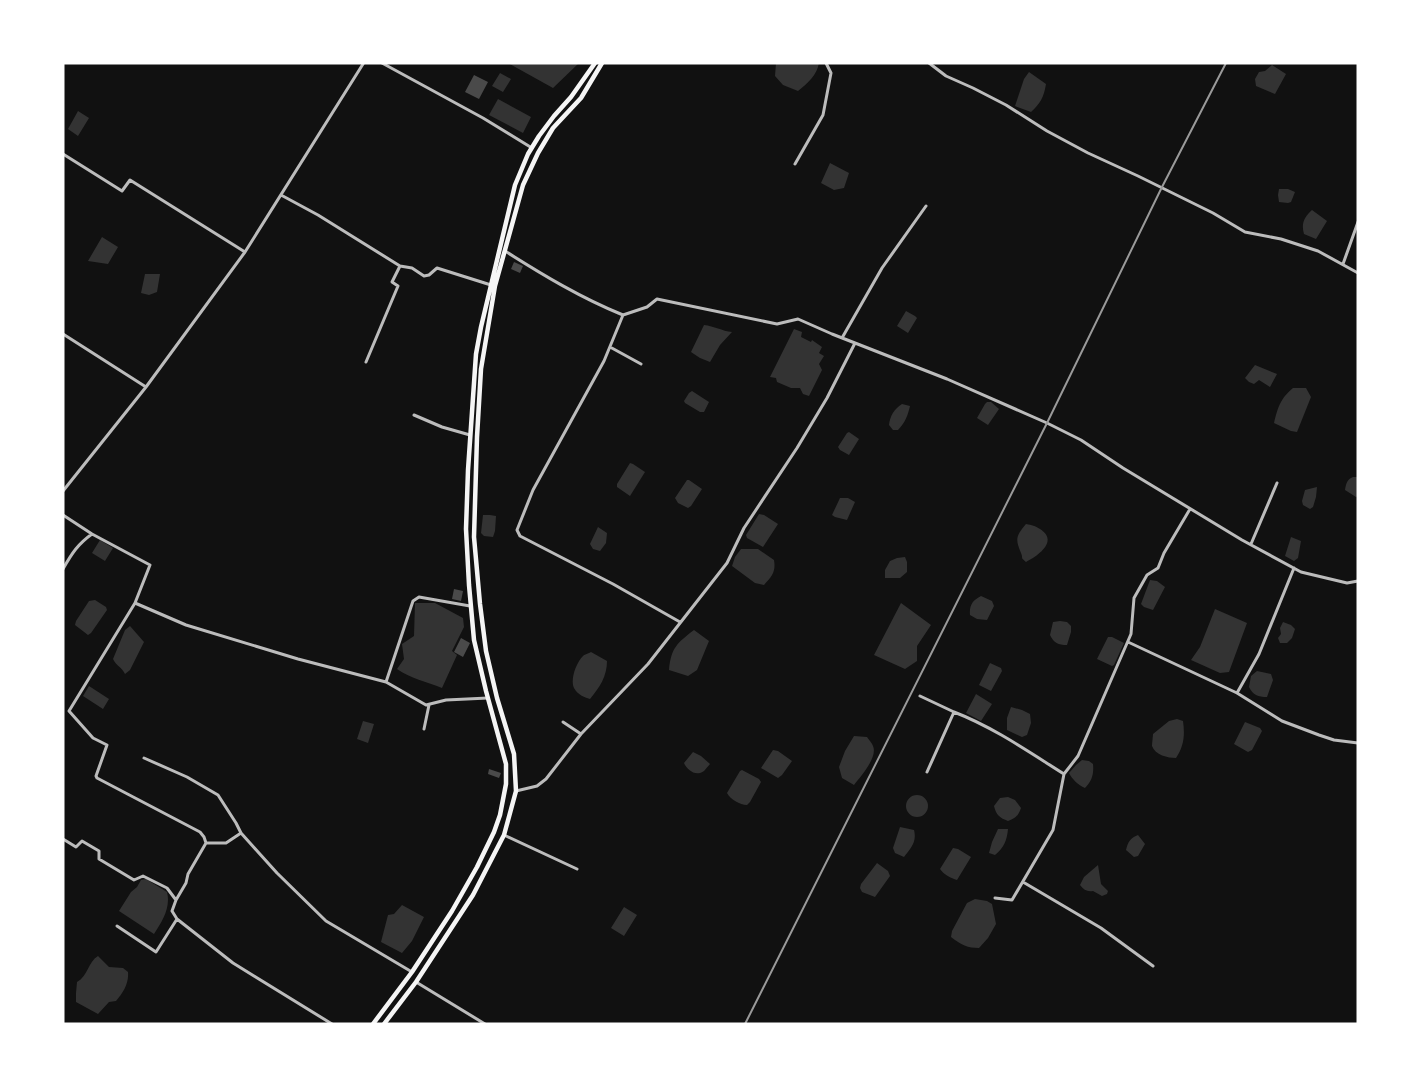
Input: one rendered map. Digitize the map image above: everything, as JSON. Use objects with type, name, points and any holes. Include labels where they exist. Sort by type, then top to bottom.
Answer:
[{"type":"highway","points":[[373,1024],[412,972],[452,911],[477,867],[500,815],[506,784],[506,764],[474,640],[466,529],[476,354],[515,185],[532,148],[595,63]]},
{"type":"highway","points":[[384,1024],[416,982],[473,895],[504,835],[516,791],[514,754],[486,651],[474,537],[481,369],[495,286],[523,185],[553,128],[581,98],[602,63]]},
{"type":"street","points":[[63,491],[146,387],[245,252],[363,63]]},
{"type":"street","points":[[382,63],[483,118],[532,148]]},
{"type":"street","points":[[795,164],[824,115],[831,73],[826,63]]},
{"type":"street","points":[[928,63],[946,76],[1006,105],[1088,153],[1214,213],[1245,232],[1318,251],[1358,273]]},
{"type":"street","points":[[63,154],[122,191],[130,180],[245,252]]},
{"type":"street","points":[[281,195],[400,266],[412,268],[424,276],[437,268],[491,285]]},
{"type":"street","points":[[842,338],[882,268],[926,206]]},
{"type":"street","points":[[1343,264],[1358,222]]},
{"type":"street","points":[[505,251],[547,278],[623,315],[647,307],[657,298],[777,324],[798,319],[1047,423],[1080,440],[1190,509],[1301,572],[1347,584],[1358,581]]},
{"type":"street","points":[[366,362],[398,286],[392,282],[400,266]]},
{"type":"street","points":[[623,315],[604,361],[533,490],[517,530],[520,536],[614,584],[680,622]]},
{"type":"street","points":[[63,334],[146,387]]},
{"type":"street","points":[[516,791],[537,786],[546,779],[581,734],[648,664],[727,563],[744,528],[827,398],[855,343]]},
{"type":"street","points":[[610,347],[641,364]]},
{"type":"street","points":[[414,415],[442,427],[470,435]]},
{"type":"street","points":[[1251,544],[1277,483]]},
{"type":"street","points":[[994,898],[1012,900],[1053,830],[1064,774],[1078,756],[1131,634],[1134,598],[1147,575],[1158,568],[1164,553],[1190,509]]},
{"type":"street","points":[[63,514],[92,534],[150,565],[135,603],[69,711],[93,738],[107,745],[96,778],[200,832],[204,837],[206,843],[188,874],[172,911],[177,919],[233,963],[332,1024]]},
{"type":"street","points":[[63,569],[80,543],[92,534]]},
{"type":"street","points":[[1237,693],[1259,654],[1294,568]]},
{"type":"street","points":[[386,682],[414,600],[419,597],[471,606]]},
{"type":"street","points":[[135,603],[186,625],[298,659],[386,682],[423,704],[429,705],[446,700],[488,698]]},
{"type":"street","points":[[1128,642],[1237,693],[1282,721],[1334,740],[1358,742]]},
{"type":"street","points":[[920,696],[970,718],[1064,774]]},
{"type":"street","points":[[424,729],[429,705]]},
{"type":"street","points":[[927,772],[954,712]]},
{"type":"street","points":[[563,722],[581,734]]},
{"type":"street","points":[[144,758],[187,777],[218,795],[241,833],[277,873],[326,921],[412,972]]},
{"type":"street","points":[[206,843],[226,843],[241,833]]},
{"type":"street","points":[[504,835],[577,869]]},
{"type":"street","points":[[63,839],[76,847],[82,841],[99,851],[99,859],[134,880],[142,876],[167,888],[176,900]]},
{"type":"street","points":[[1023,882],[1101,928],[1153,966]]},
{"type":"street","points":[[117,926],[156,952],[177,919]]},
{"type":"street","points":[[416,982],[485,1024]]},
{"type":"shaded area","points":[[508,63],[579,63],[553,88]]},
{"type":"shaded area","points":[[776,63],[819,63],[809,82],[798,91],[783,85],[775,76]]},
{"type":"shaded area","points":[[1272,65],[1286,74],[1275,94],[1256,86],[1255,79],[1259,72],[1265,71]]},
{"type":"shaded area","points":[[1029,72],[1046,84],[1041,100],[1031,112],[1015,106],[1024,79]]},
{"type":"shaded area","points":[[500,73],[511,79],[503,92],[492,86]]},
{"type":"shaded area","points":[[498,99],[531,117],[523,133],[489,115]]},
{"type":"shaded area","points":[[78,111],[89,118],[78,136],[68,129]]},
{"type":"shaded area","points":[[830,163],[849,173],[844,188],[834,190],[821,183]]},
{"type":"shaded area","points":[[1279,189],[1295,192],[1291,202],[1279,202]]},
{"type":"shaded area","points":[[1312,210],[1327,221],[1316,239],[1304,234],[1303,230],[1304,221]]},
{"type":"shaded area","points":[[102,237],[118,247],[108,264],[88,261]]},
{"type":"shaded area","points":[[145,274],[160,274],[157,292],[149,295],[141,293]]},
{"type":"shaded area","points":[[906,311],[917,318],[908,333],[897,326]]},
{"type":"shaded area","points":[[704,325],[732,332],[720,345],[710,362],[691,352]]},
{"type":"shaded area","points":[[794,329],[802,332],[801,337],[811,342],[812,340],[822,347],[819,353],[824,356],[819,364],[822,370],[809,396],[803,394],[800,388],[791,388],[777,382],[776,378],[770,377]]},
{"type":"shaded area","points":[[1255,365],[1277,374],[1270,387],[1259,380],[1254,384],[1245,378]]},
{"type":"shaded area","points":[[1293,388],[1306,388],[1311,397],[1297,432],[1274,423],[1280,404]]},
{"type":"shaded area","points":[[692,391],[709,402],[704,412],[685,403],[684,401]]},
{"type":"shaded area","points":[[987,402],[991,402],[999,409],[988,425],[977,418]]},
{"type":"shaded area","points":[[902,404],[910,406],[908,413],[898,430],[893,430],[889,425],[890,419]]},
{"type":"shaded area","points":[[849,432],[859,439],[849,455],[838,447]]},
{"type":"shaded area","points":[[630,463],[645,472],[630,496],[617,487],[617,484]]},
{"type":"shaded area","points":[[1358,477],[1358,496],[1356,497],[1345,490],[1348,480]]},
{"type":"shaded area","points":[[687,480],[702,489],[688,508],[678,503],[675,498]]},
{"type":"shaded area","points":[[1317,487],[1313,507],[1310,509],[1303,505],[1305,490]]},
{"type":"shaded area","points":[[840,498],[848,498],[855,502],[847,520],[832,515]]},
{"type":"shaded area","points":[[759,514],[778,524],[763,547],[747,538],[746,535]]},
{"type":"shaded area","points":[[483,515],[496,516],[493,537],[484,536],[481,533]]},
{"type":"shaded area","points":[[1026,524],[1040,529],[1048,538],[1045,548],[1026,562],[1022,558],[1017,541],[1018,535]]},
{"type":"shaded area","points":[[598,527],[607,533],[606,543],[600,551],[593,549],[590,544]]},
{"type":"shaded area","points":[[1291,537],[1301,541],[1298,558],[1294,561],[1285,556]]},
{"type":"shaded area","points":[[100,540],[113,548],[105,561],[92,553]]},
{"type":"shaded area","points":[[741,549],[758,549],[774,560],[773,574],[764,585],[755,583],[732,566]]},
{"type":"shaded area","points":[[905,557],[907,572],[900,578],[885,578],[885,570],[890,561]]},
{"type":"shaded area","points":[[1150,580],[1157,581],[1165,587],[1153,610],[1141,604]]},
{"type":"shaded area","points":[[981,596],[992,601],[994,606],[987,620],[977,619],[970,615],[972,603]]},
{"type":"shaded area","points":[[95,600],[107,610],[88,635],[75,625],[89,601]]},
{"type":"shaded area","points":[[415,603],[435,603],[463,618],[464,627],[452,651],[457,655],[442,688],[397,669],[404,659],[402,644],[414,636]]},
{"type":"shaded area","points":[[901,603],[931,625],[917,646],[917,661],[905,669],[874,655]]},
{"type":"shaded area","points":[[1215,609],[1247,623],[1229,672],[1220,673],[1191,660],[1200,647]]},
{"type":"shaded area","points":[[1053,622],[1067,622],[1071,626],[1067,645],[1057,643],[1050,635]]},
{"type":"shaded area","points":[[1283,622],[1295,629],[1292,638],[1287,643],[1280,643],[1278,638]]},
{"type":"shaded area","points":[[130,626],[144,642],[130,670],[125,674],[113,659],[125,630]]},
{"type":"shaded area","points":[[694,630],[709,641],[697,670],[688,676],[669,670],[671,656],[676,647]]},
{"type":"shaded area","points":[[1108,637],[1124,643],[1112,666],[1097,659]]},
{"type":"shaded area","points":[[591,652],[607,661],[602,681],[590,699],[577,692],[573,681],[580,659]]},
{"type":"shaded area","points":[[990,663],[1001,668],[1002,671],[991,691],[979,685]]},
{"type":"shaded area","points":[[1257,671],[1271,674],[1273,680],[1267,697],[1256,695],[1249,687],[1251,676]]},
{"type":"shaded area","points":[[89,686],[109,699],[103,709],[83,696]]},
{"type":"shaded area","points":[[976,694],[992,704],[981,721],[966,713]]},
{"type":"shaded area","points":[[1011,707],[1030,714],[1031,723],[1027,735],[1022,737],[1007,730],[1007,718]]},
{"type":"shaded area","points":[[1177,719],[1183,721],[1184,736],[1176,758],[1156,752],[1152,746],[1153,734],[1169,721]]},
{"type":"shaded area","points":[[363,721],[374,724],[368,743],[357,739]]},
{"type":"shaded area","points":[[1245,722],[1262,731],[1252,750],[1248,752],[1234,744]]},
{"type":"shaded area","points":[[854,736],[867,737],[874,750],[868,766],[854,785],[842,778],[839,767]]},
{"type":"shaded area","points":[[773,750],[792,761],[778,778],[761,768]]},
{"type":"shaded area","points":[[693,752],[710,764],[701,773],[692,772],[684,763]]},
{"type":"shaded area","points":[[1082,760],[1093,764],[1092,777],[1085,788],[1069,773]]},
{"type":"shaded area","points":[[742,770],[761,782],[747,805],[736,801],[727,793]]},
{"type":"shaded area","points":[[917,795],[925,798],[928,806],[925,814],[917,817],[909,814],[906,806],[909,798]]},
{"type":"shaded area","points":[[1008,797],[1015,800],[1021,808],[1013,819],[1008,821],[999,816],[994,806],[1000,798]]},
{"type":"shaded area","points":[[900,827],[914,830],[915,834],[913,845],[904,857],[895,853],[893,848]]},
{"type":"shaded area","points":[[998,829],[1008,829],[1001,850],[995,855],[989,853]]},
{"type":"shaded area","points":[[1138,835],[1145,844],[1138,856],[1134,857],[1126,850],[1133,837]]},
{"type":"shaded area","points":[[953,848],[971,857],[957,880],[940,869]]},
{"type":"shaded area","points":[[877,863],[888,871],[890,876],[875,897],[862,892],[860,888]]},
{"type":"shaded area","points":[[1098,865],[1101,884],[1108,891],[1102,896],[1080,885],[1084,877]]},
{"type":"shaded area","points":[[146,879],[167,892],[168,898],[165,914],[154,934],[119,911],[141,880]]},
{"type":"shaded area","points":[[975,899],[992,904],[996,924],[979,948],[965,946],[951,937],[967,903]]},
{"type":"shaded area","points":[[402,905],[424,917],[412,941],[402,953],[381,942],[388,915],[394,914]]},
{"type":"shaded area","points":[[624,907],[637,915],[624,936],[611,928]]},
{"type":"shaded area","points":[[98,956],[109,967],[123,968],[128,972],[128,980],[119,998],[109,1002],[98,1014],[76,1002],[76,993],[77,982]]},
{"type":"building","points":[[474,75],[488,82],[479,99],[465,92]]},
{"type":"building","points":[[514,262],[523,266],[520,273],[511,269]]},
{"type":"building","points":[[454,589],[463,591],[461,601],[452,599]]},
{"type":"building","points":[[461,638],[470,643],[463,657],[454,652]]},
{"type":"building","points":[[489,769],[501,773],[499,778],[488,774]]},
{"type":"railway","points":[[745,1024],[1226,63]]}]
